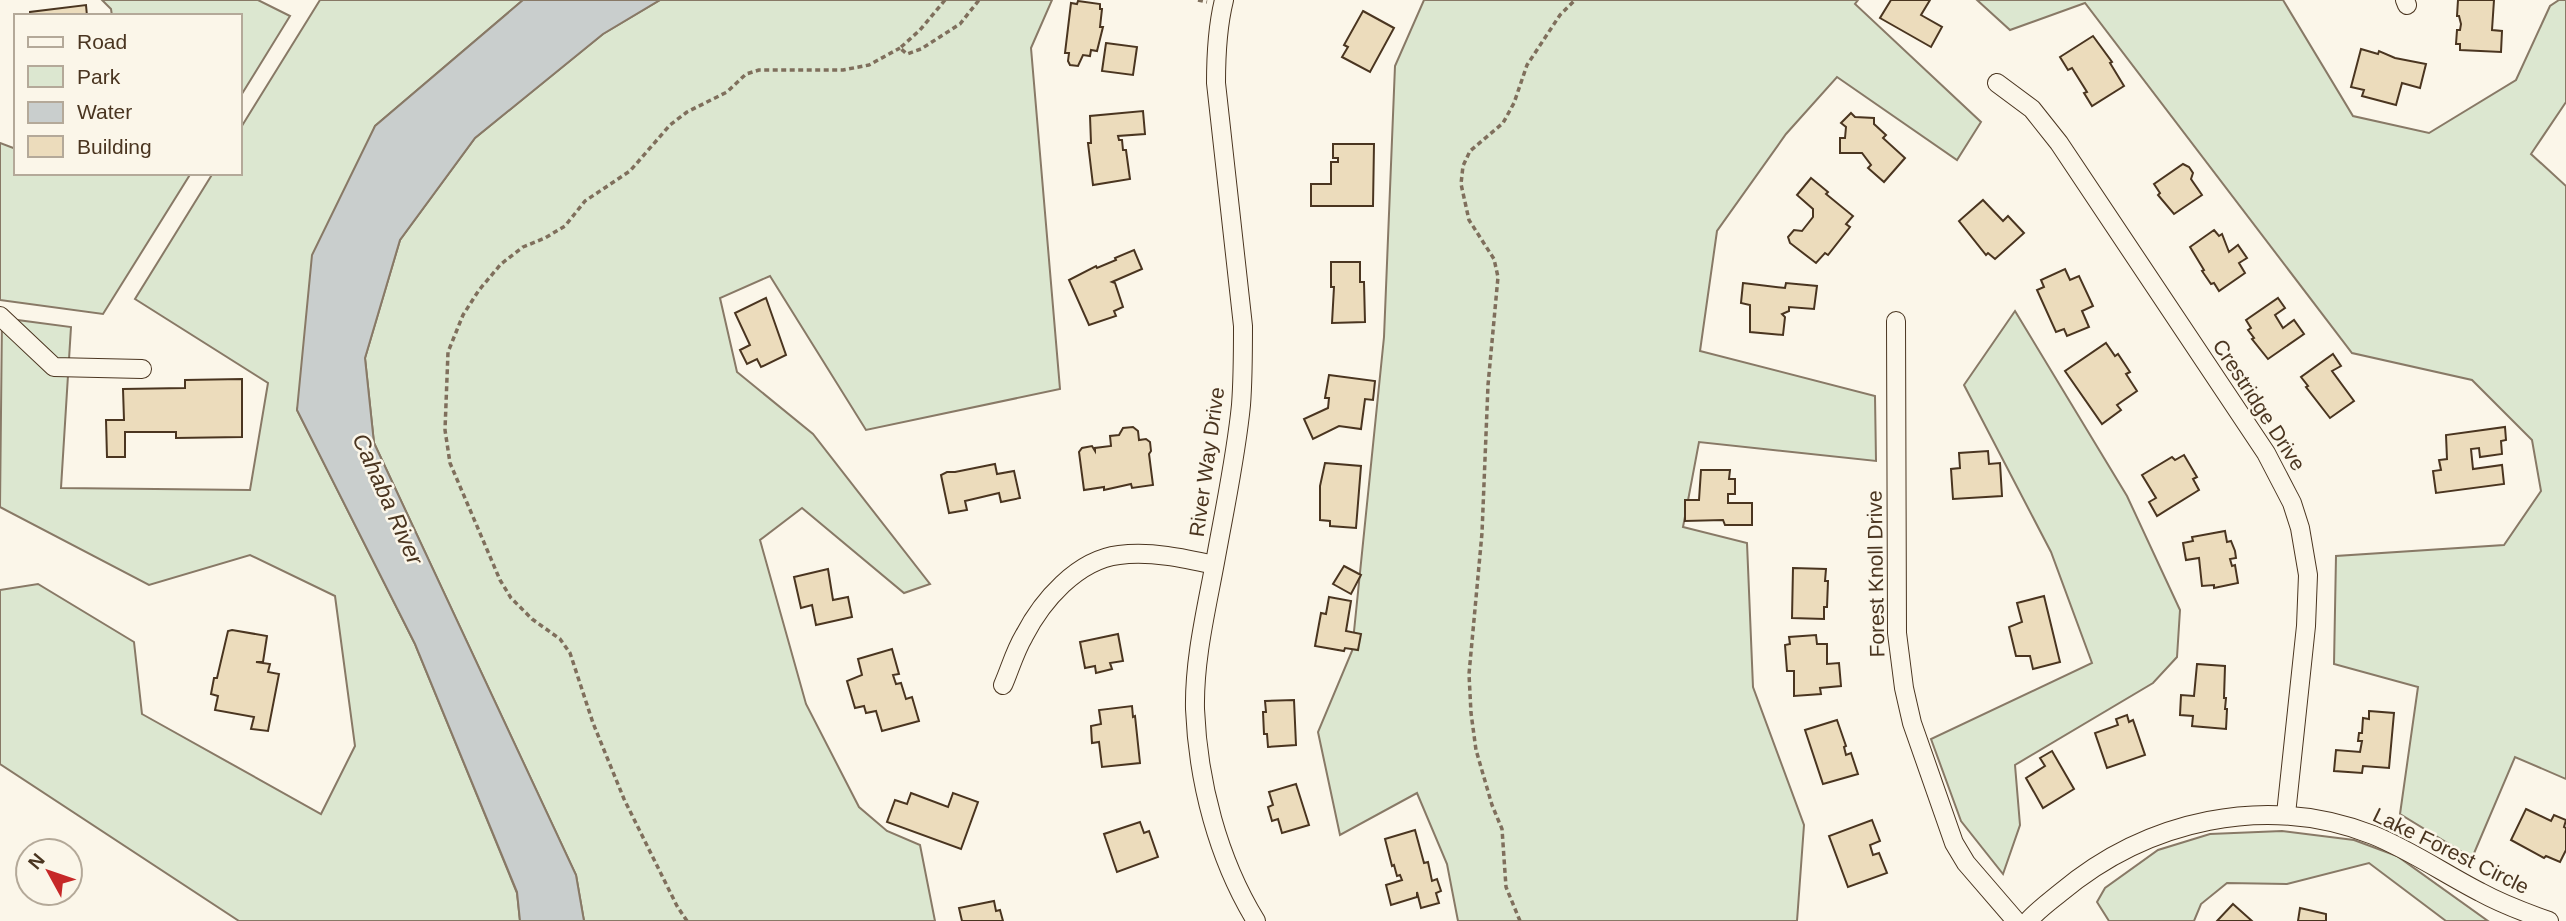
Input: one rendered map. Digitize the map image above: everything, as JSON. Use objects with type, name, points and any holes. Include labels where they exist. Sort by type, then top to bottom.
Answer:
[{"type":"street","name":"River Way Drive","points":[[1224,0],[1216,52],[1216,83],[1241,314],[1242,365],[1235,449],[1198,662],[1195,708],[1199,747],[1213,821],[1230,870],[1256,921]]},
{"type":"street","name":"Crestridge Drive","points":[[1997,83],[2032,109],[2059,143],[2266,453],[2292,503],[2305,551],[2308,600],[2287,814]]},
{"type":"street","points":[[0,316],[54,367],[142,369]]},
{"type":"street","name":"Forest Knoll Drive","points":[[1896,321],[1897,633],[1904,688],[1912,723],[1954,843],[1965,863],[2015,921]]},
{"type":"street","points":[[1003,685],[1023,636],[1039,610],[1078,573],[1097,562],[1116,555],[1143,554],[1177,557],[1214,565]]},
{"type":"street","name":"Lake Forest Circle","points":[[2028,921],[2078,877],[2145,839],[2212,820],[2243,815],[2287,814],[2335,823],[2371,834],[2522,916],[2548,921]]},
{"type":"path","points":[[687,921],[624,799],[593,723],[570,653],[560,639],[532,619],[511,598],[500,580],[450,463],[445,430],[447,352],[463,315],[479,290],[501,264],[523,247],[565,226],[585,201],[630,171],[670,125],[687,112],[727,92],[746,74],[759,70],[844,70],[869,65],[900,48],[920,30],[945,0]]},
{"type":"path","points":[[900,48],[907,54],[921,49],[960,24],[978,0]]},
{"type":"path","points":[[1520,921],[1506,887],[1502,829],[1476,750],[1471,713],[1469,674],[1482,533],[1488,384],[1497,277],[1494,259],[1469,220],[1461,184],[1463,166],[1470,151],[1503,123],[1514,103],[1527,65],[1560,15],[1575,0]]},
{"type":"green space","points":[[102,0],[258,0],[290,16],[242,94],[242,14],[112,14],[111,9]]},
{"type":"green space","points":[[320,0],[523,0],[375,126],[297,410],[415,644],[517,893],[520,921],[239,921],[0,764],[0,590],[38,584],[134,642],[142,714],[321,814],[355,746],[335,596],[250,555],[149,585],[0,507],[2,318],[71,327],[61,488],[250,490],[268,383],[135,299],[212,175],[242,175],[242,126]]},
{"type":"green space","points":[[660,0],[1052,0],[1031,48],[1060,389],[866,430],[770,276],[720,298],[737,372],[813,434],[930,584],[904,593],[802,508],[760,540],[806,704],[859,807],[887,831],[920,845],[935,921],[584,921],[576,875],[374,443],[365,358],[400,240],[475,138],[603,34]]},
{"type":"green space","points":[[1424,0],[1858,0],[1855,4],[1981,122],[1957,160],[1837,77],[1786,134],[1717,231],[1700,351],[1875,396],[1876,461],[1699,442],[1683,527],[1747,543],[1753,687],[1804,825],[1797,921],[1458,921],[1447,864],[1417,793],[1340,835],[1318,732],[1352,651],[1384,337],[1395,66]]},
{"type":"green space","points":[[1977,0],[2283,0],[2353,116],[2429,133],[2516,80],[2550,6],[2559,0],[2566,0],[2566,102],[2531,154],[2566,186],[2566,779],[2515,757],[2472,858],[2400,814],[2418,687],[2334,664],[2336,556],[2504,545],[2541,491],[2532,440],[2472,380],[2352,353],[2085,3],[2010,30]]},
{"type":"green space","points":[[0,143],[14,148],[14,175],[190,175],[103,314],[0,300]]},
{"type":"green space","points":[[2015,311],[2127,496],[2180,610],[2177,657],[2153,683],[2015,765],[2020,825],[2003,874],[1961,821],[1931,739],[2092,663],[2051,552],[1964,385]]},
{"type":"green space","points":[[2282,831],[2354,840],[2397,856],[2488,921],[2446,921],[2369,863],[2287,884],[2227,883],[2201,904],[2194,921],[2109,921],[2097,902],[2105,888],[2158,850],[2210,834]]},
{"type":"water","name":"Cahaba River","points":[[523,0],[660,0],[603,34],[475,138],[400,240],[365,358],[374,443],[576,875],[584,921],[520,921],[517,892],[415,644],[297,410],[312,255],[375,126]]},
{"type":"building","points":[[1891,0],[1930,0],[1921,15],[1942,27],[1931,47],[1880,18]]},
{"type":"building","points":[[2458,0],[2494,0],[2492,30],[2502,31],[2501,52],[2460,50],[2460,44],[2456,44],[2457,30],[2460,30],[2461,24],[2457,16]]},
{"type":"building","points":[[1078,1],[1100,4],[1100,27],[1103,27],[1097,51],[1091,50],[1090,56],[1083,55],[1078,66],[1070,65],[1069,53],[1065,53],[1071,3],[1077,4]]},
{"type":"building","points":[[86,5],[87,14],[30,14]]},
{"type":"building","points":[[1363,11],[1394,28],[1370,72],[1342,57],[1348,47],[1344,45]]},
{"type":"building","points":[[2093,36],[2112,62],[2110,63],[2124,86],[2092,106],[2072,68],[2068,70],[2060,57]]},
{"type":"building","points":[[1106,43],[1137,47],[1133,75],[1102,71]]},
{"type":"building","points":[[2361,49],[2426,64],[2420,88],[2402,83],[2396,105],[2362,96],[2364,90],[2351,87]]},
{"type":"building","points":[[1143,111],[1145,134],[1118,136],[1119,140],[1122,140],[1123,150],[1126,150],[1130,179],[1093,185],[1088,143],[1091,143],[1090,116]]},
{"type":"building","points":[[1851,113],[1855,117],[1874,118],[1874,124],[1886,135],[1883,138],[1905,158],[1884,182],[1868,168],[1871,165],[1862,153],[1840,153],[1840,138],[1845,138],[1846,127],[1841,123]]},
{"type":"building","points":[[1333,144],[1374,144],[1373,206],[1311,206],[1311,184],[1331,184],[1331,162],[1338,162],[1338,158],[1333,158]]},
{"type":"building","points":[[2183,164],[2193,173],[2191,179],[2202,195],[2174,214],[2158,195],[2160,193],[2154,184]]},
{"type":"building","points":[[1811,178],[1853,216],[1846,224],[1850,227],[1828,255],[1825,253],[1816,263],[1790,243],[1788,237],[1794,230],[1802,231],[1813,217],[1813,209],[1797,195]]},
{"type":"building","points":[[1983,200],[2003,221],[2008,216],[2024,233],[1995,259],[1988,253],[1986,255],[1959,221]]},
{"type":"building","points":[[2214,230],[2219,236],[2222,234],[2229,252],[2238,245],[2247,258],[2239,263],[2245,273],[2219,291],[2202,271],[2204,270],[2190,247]]},
{"type":"building","points":[[1134,250],[1142,269],[1112,282],[1115,283],[1123,307],[1114,311],[1116,316],[1089,325],[1069,280]]},
{"type":"building","points":[[1331,262],[1360,262],[1360,282],[1364,282],[1365,322],[1332,323],[1334,287],[1331,287]]},
{"type":"building","points":[[2065,269],[2070,280],[2079,276],[2093,306],[2082,311],[2089,327],[2067,336],[2064,329],[2056,332],[2037,290],[2044,287],[2041,280]]},
{"type":"building","points":[[1743,283],[1785,288],[1786,283],[1817,286],[1814,309],[1789,307],[1789,311],[1782,314],[1785,317],[1783,335],[1750,332],[1750,305],[1741,303]]},
{"type":"building","points":[[766,298],[786,355],[761,367],[757,359],[747,364],[740,350],[750,345],[735,313]]},
{"type":"building","points":[[2278,298],[2285,308],[2275,315],[2283,328],[2294,320],[2304,334],[2268,359],[2252,339],[2254,338],[2248,330],[2251,328],[2246,320]]},
{"type":"building","points":[[2106,343],[2115,356],[2118,354],[2130,372],[2126,374],[2137,391],[2117,405],[2121,410],[2102,424],[2065,371]]},
{"type":"building","points":[[2333,354],[2341,366],[2332,371],[2354,401],[2330,418],[2301,377]]},
{"type":"building","points":[[1329,375],[1375,381],[1373,400],[1365,399],[1361,429],[1339,426],[1313,439],[1304,419],[1328,408],[1329,398],[1325,398]]},
{"type":"building","points":[[242,379],[242,437],[176,438],[176,432],[125,432],[125,457],[107,457],[106,420],[124,420],[123,389],[185,388],[185,380]]},
{"type":"building","points":[[1133,427],[1138,431],[1139,440],[1146,439],[1150,442],[1153,485],[1132,488],[1131,484],[1104,490],[1104,487],[1084,490],[1079,452],[1082,448],[1092,446],[1095,451],[1095,448],[1111,446],[1110,436],[1119,435],[1123,428]]},
{"type":"building","points":[[2505,427],[2506,440],[2501,441],[2502,454],[2480,457],[2479,448],[2471,449],[2473,469],[2502,465],[2504,484],[2436,493],[2433,471],[2441,470],[2439,460],[2447,459],[2446,435]]},
{"type":"building","points":[[1988,451],[1989,464],[2000,463],[2002,496],[1953,499],[1951,469],[1960,468],[1959,453]]},
{"type":"building","points":[[2184,455],[2197,477],[2193,479],[2199,490],[2157,516],[2149,502],[2156,498],[2142,475],[2172,457],[2175,460]]},
{"type":"building","points":[[1325,463],[1361,466],[1356,528],[1330,526],[1330,521],[1320,520],[1320,486]]},
{"type":"building","points":[[995,464],[997,474],[1014,471],[1020,498],[1001,502],[999,493],[965,501],[967,510],[949,513],[941,475]]},
{"type":"building","points":[[1701,470],[1730,470],[1729,479],[1735,479],[1735,494],[1728,494],[1728,503],[1752,503],[1752,525],[1725,525],[1723,520],[1685,521],[1685,500],[1699,500]]},
{"type":"building","points":[[2225,531],[2227,542],[2231,541],[2235,551],[2236,558],[2230,559],[2232,566],[2235,565],[2238,583],[2214,588],[2214,585],[2202,586],[2199,558],[2186,560],[2183,543],[2193,541],[2192,537]]},
{"type":"building","points":[[1344,566],[1361,575],[1351,594],[1333,584]]},
{"type":"building","points":[[1793,568],[1826,569],[1827,607],[1824,607],[1824,619],[1792,618]]},
{"type":"building","points":[[828,569],[833,600],[848,597],[852,617],[816,625],[812,605],[801,608],[794,577]]},
{"type":"building","points":[[2044,596],[2060,662],[2033,669],[2030,656],[2016,656],[2009,627],[2022,622],[2017,603]]},
{"type":"building","points":[[1329,597],[1351,601],[1346,631],[1361,634],[1358,650],[1345,648],[1344,651],[1315,646],[1321,613],[1326,614]]},
{"type":"building","points":[[228,631],[267,636],[263,662],[256,662],[270,664],[268,672],[279,674],[268,731],[251,729],[254,717],[215,710],[218,696],[211,694],[214,678],[217,678]]},
{"type":"building","points":[[1118,634],[1123,661],[1110,663],[1112,669],[1096,673],[1095,666],[1085,668],[1080,642]]},
{"type":"building","points":[[1816,635],[1817,644],[1827,644],[1827,664],[1839,663],[1841,686],[1820,688],[1821,694],[1794,696],[1794,671],[1787,671],[1785,645],[1790,644],[1789,637]]},
{"type":"building","points":[[892,649],[899,674],[893,675],[896,684],[901,683],[906,699],[912,697],[919,721],[882,731],[876,711],[866,713],[864,706],[855,708],[847,681],[862,675],[858,659]]},
{"type":"building","points":[[2197,664],[2225,666],[2226,729],[2192,726],[2193,716],[2180,715],[2181,695],[2194,696]]},
{"type":"building","points":[[1294,700],[1296,745],[1268,747],[1267,734],[1264,734],[1265,701]]},
{"type":"building","points":[[1132,706],[1140,763],[1102,767],[1099,742],[1092,743],[1091,726],[1101,724],[1099,710]]},
{"type":"building","points":[[2369,711],[2394,713],[2389,768],[2363,766],[2362,773],[2334,771],[2336,750],[2360,752],[2362,741],[2358,741],[2359,733],[2362,733],[2363,718],[2369,719]]},
{"type":"building","points":[[2127,715],[2129,722],[2133,720],[2145,755],[2107,768],[2095,733],[2118,725],[2116,719]]},
{"type":"building","points":[[1837,720],[1846,746],[1846,755],[1851,753],[1858,774],[1823,784],[1805,730]]},
{"type":"building","points":[[2052,751],[2074,789],[2043,808],[2026,778],[2045,766],[2040,758]]},
{"type":"building","points":[[1296,784],[1309,825],[1282,833],[1278,819],[1272,821],[1268,807],[1273,805],[1269,792]]},
{"type":"building","points":[[911,793],[948,807],[953,793],[978,802],[961,849],[887,822],[895,800],[907,804]]},
{"type":"building","points":[[2526,809],[2551,821],[2554,815],[2566,820],[2566,850],[2560,862],[2546,856],[2544,858],[2511,840]]},
{"type":"building","points":[[1872,820],[1880,841],[1870,845],[1873,855],[1879,853],[1887,873],[1848,887],[1829,836]]},
{"type":"building","points":[[1140,822],[1144,833],[1149,831],[1158,857],[1117,872],[1104,834]]},
{"type":"building","points":[[1415,830],[1424,863],[1428,862],[1432,881],[1437,879],[1441,891],[1436,893],[1439,903],[1421,908],[1417,892],[1417,897],[1391,905],[1386,885],[1402,880],[1400,875],[1397,876],[1394,865],[1392,866],[1385,839]]},
{"type":"building","points":[[994,901],[996,911],[1000,910],[1003,921],[962,921],[959,908]]},
{"type":"building","points":[[2233,904],[2252,921],[2217,921]]},
{"type":"building","points":[[2300,908],[2326,914],[2326,921],[2298,921]]}]
